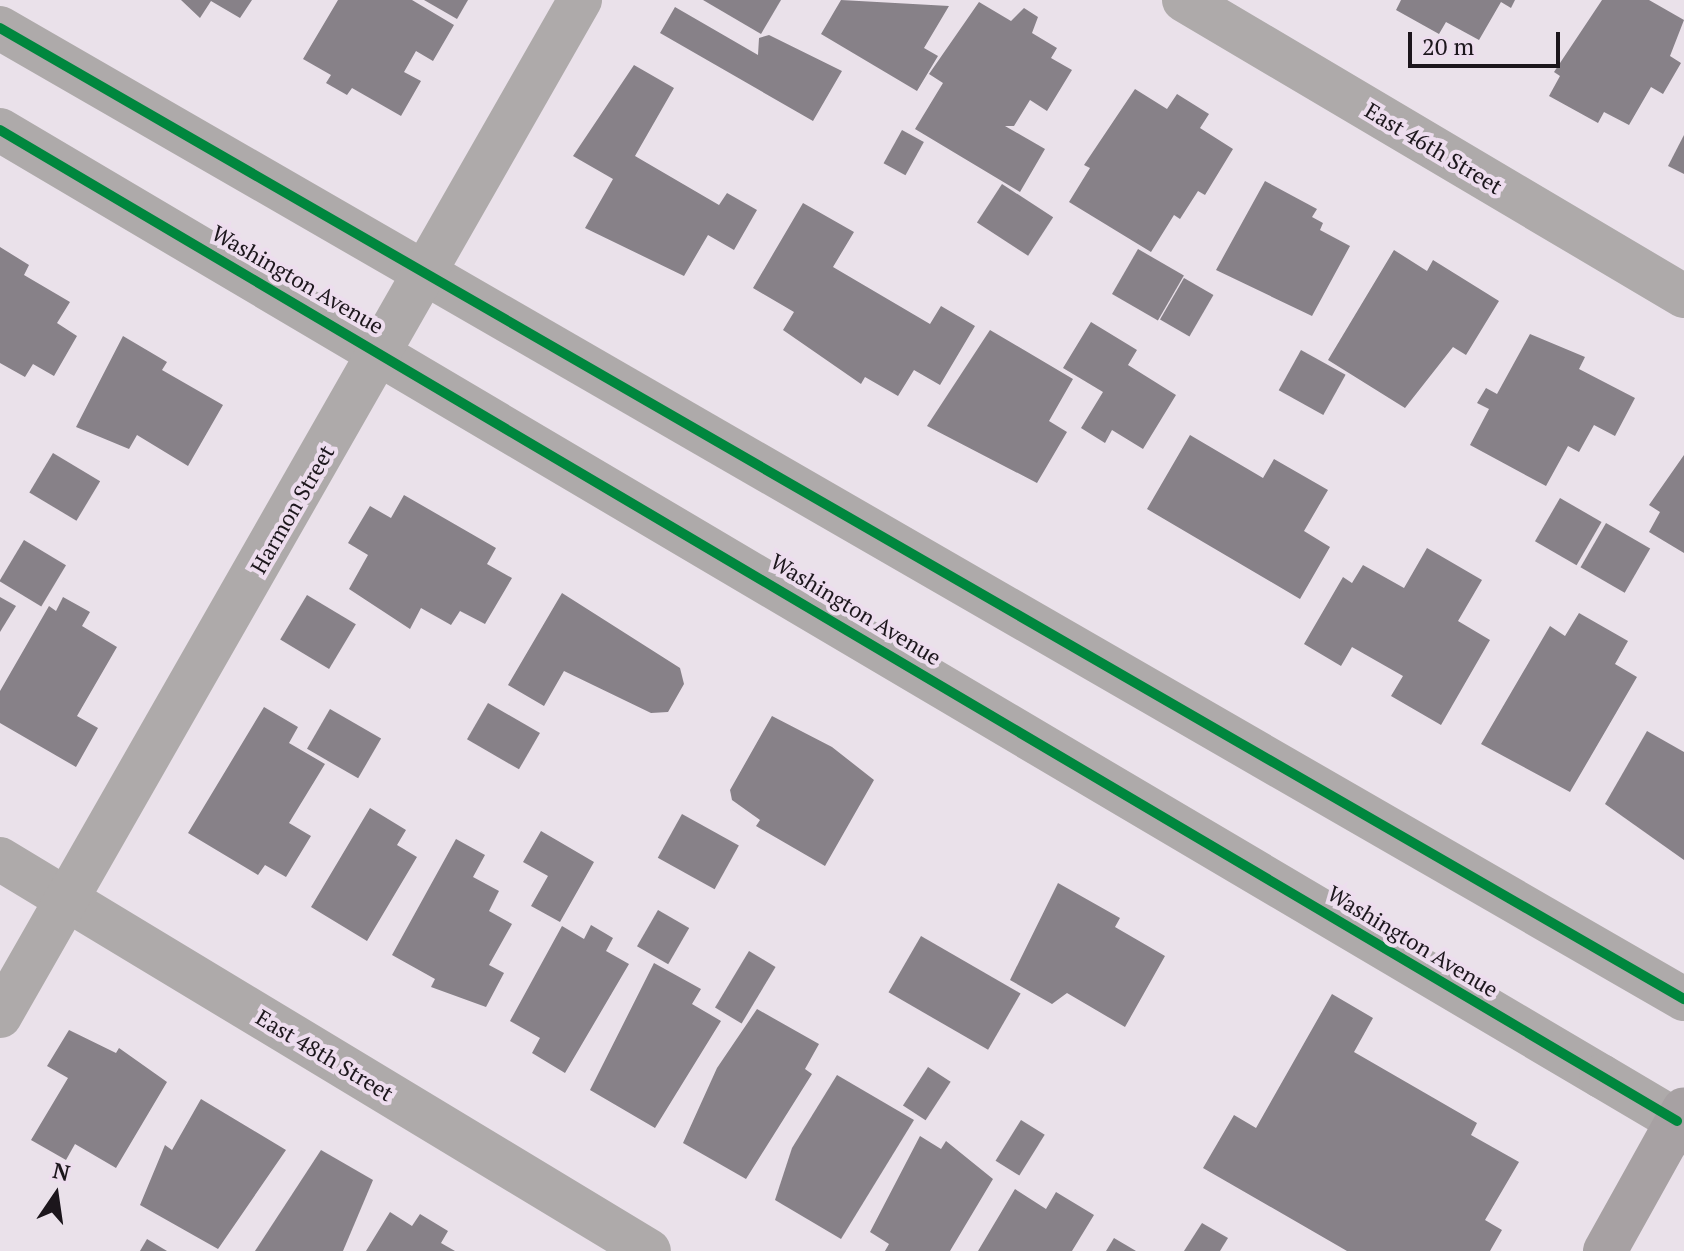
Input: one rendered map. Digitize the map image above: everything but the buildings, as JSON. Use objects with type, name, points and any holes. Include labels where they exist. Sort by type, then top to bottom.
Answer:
[{"type":"main road","points":[[1605,1251],[1682,1121]]},
{"type":"street","name":"Harmon Street","points":[[0,1016],[383,351],[580,0]]},
{"type":"street","name":"East 46th Street","points":[[1184,0],[1684,296]]},
{"type":"street","points":[[0,28],[1684,999]]},
{"type":"street","name":"Washington Avenue","points":[[0,130],[383,351],[1682,1121]]},
{"type":"street","name":"East 48th Street","points":[[0,859],[649,1251]]},
{"type":"cycle path","points":[[0,28],[1684,999]]},
{"type":"cycle path","points":[[0,130],[1677,1121]]}]
